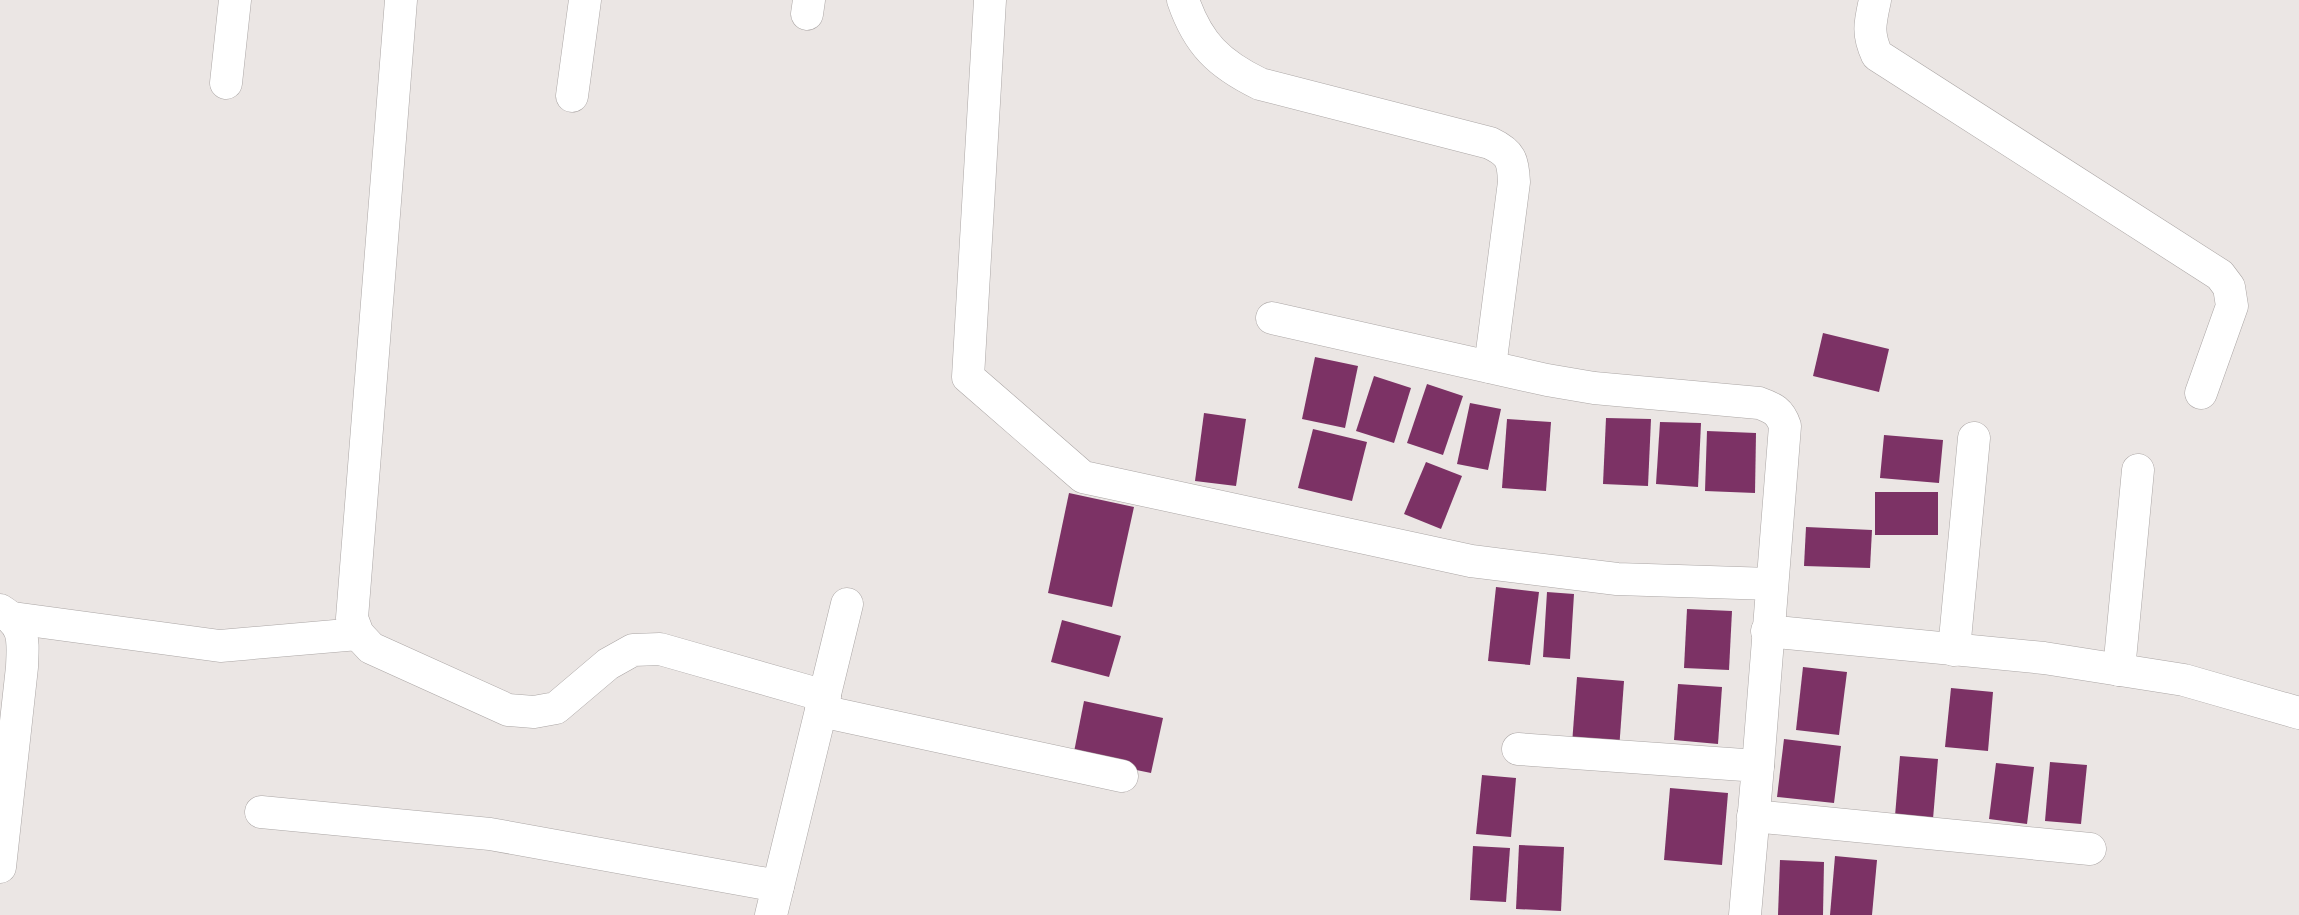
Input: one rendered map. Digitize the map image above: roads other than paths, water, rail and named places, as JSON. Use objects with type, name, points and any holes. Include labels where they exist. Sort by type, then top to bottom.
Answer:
[{"type":"street","points":[[226,82],[235,0]]},
{"type":"street","points":[[401,0],[352,618],[358,634],[371,648],[508,710],[534,712],[556,708],[608,664],[633,650],[660,649],[823,703],[1122,776]]},
{"type":"street","points":[[572,96],[585,0]]},
{"type":"street","points":[[990,0],[968,377],[1083,477],[1471,561],[1617,579],[1771,584]]},
{"type":"street","points":[[1183,0],[1205,44],[1234,71],[1260,84],[1490,143],[1505,151],[1513,164],[1514,182],[1490,367]]},
{"type":"street","points":[[1875,0],[1869,26],[1870,39],[1877,55],[2220,275],[2229,287],[2232,306],[2201,393]]},
{"type":"street","points":[[1272,318],[1593,388],[1759,403],[1774,408],[1782,416],[1785,426],[1745,915]]},
{"type":"street","points":[[1954,650],[1974,438]]},
{"type":"street","points":[[2119,670],[2138,470]]},
{"type":"street","points":[[261,812],[490,834],[775,900],[847,604]]},
{"type":"street","points":[[6,614],[220,646],[358,634]]},
{"type":"street","points":[[0,867],[22,667],[23,638],[6,614]]},
{"type":"street","points":[[1767,631],[2044,658],[2184,680],[2299,713]]},
{"type":"street","points":[[1518,749],[1758,766]]},
{"type":"street","points":[[1753,816],[2090,849]]}]
